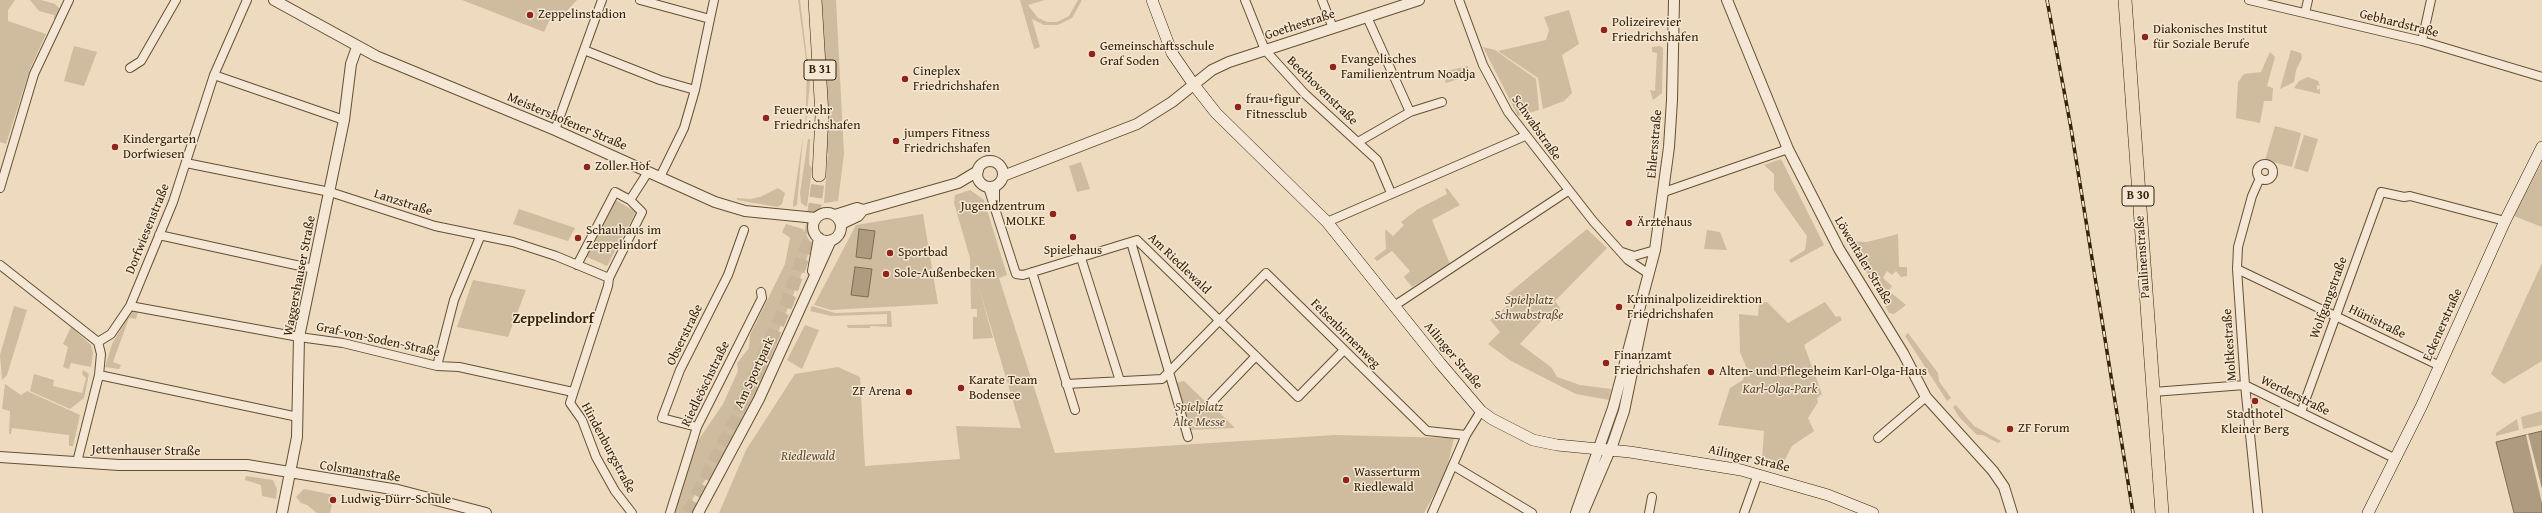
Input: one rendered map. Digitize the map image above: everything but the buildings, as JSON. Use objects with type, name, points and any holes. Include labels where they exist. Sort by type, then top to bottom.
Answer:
[{"type":"main road","name":"B 31","points":[[815,0],[822,115],[819,175]]},
{"type":"main road","name":"Ailinger Straße","points":[[1152,0],[1172,53],[1216,113],[1327,222],[1481,411],[1506,429],[1533,440],[1557,446],[1610,450],[1700,463],[1758,474],[1828,494],[1873,513]]},
{"type":"main road","name":"Paulinenstraße","points":[[2125,0],[2162,513]]},
{"type":"main road","name":"Eckenerstraße","points":[[2368,513],[2396,459],[2440,366],[2505,221],[2542,148]]},
{"type":"street","points":[[0,188],[34,74],[69,0]]},
{"type":"street","points":[[130,68],[142,61],[176,0]]},
{"type":"street","name":"Dorfwiesenstraße","points":[[98,342],[111,334],[130,306],[186,163],[214,75],[247,0]]},
{"type":"street","name":"Meistershofener Straße","points":[[274,0],[357,47],[555,130],[715,202],[737,208],[791,216],[814,223],[823,213],[835,215],[857,208],[863,210],[958,184],[988,185]]},
{"type":"street","points":[[555,130],[602,0]]},
{"type":"street","points":[[640,0],[710,19]]},
{"type":"street","points":[[660,177],[684,128],[696,90],[714,0]]},
{"type":"street","name":"Beethovenstraße","points":[[1245,0],[1265,50],[1305,94],[1377,160],[1391,193]]},
{"type":"street","points":[[1322,0],[1333,28]]},
{"type":"street","name":"Goethestraße","points":[[1194,85],[1212,70],[1229,62],[1367,17],[1401,3],[1419,0]]},
{"type":"street","name":"Schwabstraße","points":[[1459,0],[1483,65],[1508,112],[1568,192],[1628,260],[1650,274]]},
{"type":"street","name":"Ehlersstraße","points":[[1576,513],[1613,408],[1641,300],[1650,274],[1655,250],[1664,192],[1672,100],[1674,0]]},
{"type":"street","name":"Löwentaler Straße","points":[[1727,0],[1788,149],[1839,249],[1903,353],[1926,396],[1993,471],[2004,487],[2012,513]]},
{"type":"street","name":"Gebhardstraße","points":[[2249,0],[2422,41],[2542,77]]},
{"type":"street","points":[[2305,13],[2308,0]]},
{"type":"street","points":[[2422,41],[2431,0]]},
{"type":"street","points":[[1367,17],[1410,112]]},
{"type":"street","name":"Waggershauser Straße","points":[[282,513],[290,474],[298,417],[299,337],[330,192],[344,120],[352,64],[357,47]]},
{"type":"street","points":[[584,50],[660,80],[696,90]]},
{"type":"street","points":[[214,75],[344,120]]},
{"type":"street","points":[[1002,171],[997,162],[990,161],[982,164],[978,171],[978,178],[988,185],[1002,171],[1022,167],[1120,132],[1148,118],[1194,85]]},
{"type":"street","points":[[1358,142],[1410,112],[1442,102]]},
{"type":"street","points":[[1327,222],[1525,136]]},
{"type":"street","points":[[1664,192],[1788,149]]},
{"type":"street","name":"Lanzstraße","points":[[186,163],[330,192],[414,220],[480,237],[520,244],[609,278]]},
{"type":"street","name":"Meistershofener Straße","points":[[958,184],[978,171]]},
{"type":"street","points":[[577,265],[615,192],[630,200],[648,172]]},
{"type":"street","name":"Moltkestraße","points":[[2258,513],[2245,385],[2237,269],[2238,247],[2252,196],[2260,178]]},
{"type":"street","name":"Am Riedlewald","points":[[988,185],[1011,265],[1016,274],[1023,275],[1137,240],[1298,397],[1344,350]]},
{"type":"street","points":[[1394,306],[1568,192]]},
{"type":"street","name":"Wolfgangstraße","points":[[2300,412],[2381,192],[2404,197],[2410,196],[2505,221]]},
{"type":"street","name":"Hindenburgstraße","points":[[630,200],[642,212],[609,278],[608,286],[570,403],[582,420],[596,457],[615,491],[632,513]]},
{"type":"street","name":"Meistershofener Straße","points":[[841,224],[858,216],[863,210]]},
{"type":"street","points":[[814,223],[819,238],[831,240],[838,236],[841,224],[835,215]]},
{"type":"street","name":"Obserstraße","points":[[697,427],[662,418],[680,370],[728,275],[744,230]]},
{"type":"street","points":[[159,234],[314,269]]},
{"type":"street","points":[[437,366],[454,300],[480,237]]},
{"type":"street","name":"Am Sportpark","points":[[813,276],[819,238]]},
{"type":"street","name":"Am Sportpark","points":[[698,513],[759,399],[813,276],[819,268],[831,240]]},
{"type":"street","points":[[1131,242],[1188,437]]},
{"type":"street","points":[[1622,252],[1634,256],[1655,250]]},
{"type":"street","points":[[1082,258],[1120,381]]},
{"type":"street","points":[[0,266],[98,342],[101,354],[99,375],[77,462]]},
{"type":"street","name":"Hünistraße","points":[[2237,269],[2440,366]]},
{"type":"street","points":[[1032,272],[1075,410]]},
{"type":"street","name":"Felsenbirnenweg","points":[[1220,321],[1266,272],[1427,431],[1466,434]]},
{"type":"street","name":"Ehlersstraße","points":[[1584,513],[1610,450],[1630,388],[1632,364],[1647,300],[1646,288]]},
{"type":"street","name":"Riedleöschstraße","points":[[670,513],[697,427],[762,298],[761,292]]},
{"type":"street","name":"Graf-von-Soden-Straße","points":[[130,306],[299,337],[343,343],[437,366],[459,367],[573,392]]},
{"type":"street","points":[[1066,384],[1162,379],[1220,321]]},
{"type":"street","points":[[1209,405],[1256,356]]},
{"type":"street","points":[[99,375],[298,417]]},
{"type":"street","name":"Werderstraße","points":[[2153,392],[2245,385],[2396,459]]},
{"type":"street","points":[[1878,438],[1926,396]]},
{"type":"street","points":[[1432,513],[1454,466],[1466,434],[1481,411]]},
{"type":"street","name":"Jettenhauser Straße","points":[[0,457],[125,465],[234,464],[290,474]]},
{"type":"street","points":[[1454,466],[1532,513]]},
{"type":"street","name":"Colsmanstraße","points":[[290,474],[398,490],[486,513]]},
{"type":"street","points":[[1744,513],[1758,474]]},
{"type":"street","name":"Am Sportpark","points":[[702,513],[716,480]]},
{"type":"street","points":[[1648,513],[1652,497]]},
{"type":"street","name":"Colsmanstraße","points":[[425,498],[461,513]]},
{"type":"green space","points":[[0,0],[15,0],[8,10],[8,21],[46,34],[30,69],[6,144],[0,142]]},
{"type":"green space","points":[[30,0],[41,0],[55,4],[60,9],[54,22],[54,15],[39,11]]},
{"type":"green space","name":"Zeppelinstadion","points":[[462,0],[577,0],[564,14],[549,21],[544,32]]},
{"type":"green space","points":[[798,0],[800,0],[810,82],[805,134],[807,68]]},
{"type":"green space","points":[[820,0],[836,0],[844,154],[838,201],[824,203],[828,153],[825,154]]},
{"type":"green space","points":[[1020,0],[1045,0],[1028,5],[1038,18],[1047,22],[1057,22],[1069,16],[1078,0],[1082,0],[1072,18],[1058,25],[1044,25],[1032,19],[1040,47],[1034,49]]},
{"type":"green space","points":[[1569,10],[1579,44],[1562,55],[1572,93],[1564,101],[1543,109],[1538,78],[1498,51],[1546,40],[1549,30],[1544,17]]},
{"type":"green space","points":[[74,46],[97,52],[84,86],[64,81]]},
{"type":"green space","points":[[1660,46],[1663,48],[1662,93],[1653,100],[1650,90],[1655,91],[1657,53],[1652,52],[1652,47]]},
{"type":"green space","points":[[1483,47],[1495,50],[1536,79],[1539,110],[1518,116]]},
{"type":"green space","points":[[2291,50],[2301,53],[2302,58],[2296,70],[2294,82],[2280,89]]},
{"type":"green space","points":[[2270,52],[2275,57],[2267,86],[2273,88],[2272,101],[2264,101],[2260,123],[2236,118],[2238,82],[2244,74],[2261,72]]},
{"type":"green space","points":[[1468,66],[1471,75],[1446,83],[1442,72]]},
{"type":"green space","points":[[2308,77],[2318,81],[2320,86],[2317,85],[2317,89],[2319,90],[2320,87],[2320,94],[2294,88],[2299,81]]},
{"type":"green space","points":[[2275,126],[2301,133],[2292,167],[2265,160]]},
{"type":"green space","points":[[2304,135],[2318,139],[2308,172],[2294,168]]},
{"type":"green space","points":[[803,136],[797,205],[793,207],[793,204]]},
{"type":"green space","points":[[808,139],[810,139],[809,164],[812,169],[807,207],[801,203],[800,193]]},
{"type":"green space","points":[[1781,159],[1824,245],[1791,263],[1789,260],[1805,250],[1807,236],[1774,190],[1774,174],[1764,165]]},
{"type":"green space","points":[[1081,162],[1090,189],[1077,192],[1069,166]]},
{"type":"green space","points":[[2542,162],[2542,227],[2514,216]]},
{"type":"green space","points":[[778,188],[785,193],[782,204],[778,207],[737,200],[737,198],[750,199],[760,197]]},
{"type":"green space","points":[[1447,188],[1460,205],[1432,220],[1450,264],[1412,287],[1404,277],[1410,271],[1392,251],[1377,261],[1374,258],[1386,249],[1385,229],[1393,236],[1404,225],[1401,222],[1418,209],[1447,194],[1445,189]]},
{"type":"green space","name":"Riedlewald","points":[[970,190],[984,200],[1007,275],[999,278],[1055,453],[1335,435],[1454,438],[1446,472],[1424,513],[719,513],[746,450],[795,374],[838,367],[860,377],[865,466],[960,459],[956,426],[1021,428],[978,284],[993,338],[973,339],[973,317],[977,317],[977,309],[971,309],[970,258],[954,203],[955,195]]},
{"type":"green space","points":[[614,199],[636,212],[607,266],[585,256]]},
{"type":"green space","points":[[519,209],[575,228],[568,241],[513,224]]},
{"type":"green space","name":"Sportbad","points":[[923,214],[938,304],[831,310],[814,305],[856,225]]},
{"type":"green space","points":[[786,224],[803,229],[811,243],[804,268],[777,335],[780,336],[749,409],[715,473],[712,472],[696,492],[687,513],[675,513],[695,445],[723,404],[738,371],[737,363],[749,348],[750,335],[785,264],[790,238],[782,232]]},
{"type":"green space","name":"Spielplatz Schwabstraße","points":[[1587,229],[1607,248],[1555,301],[1560,308],[1560,321],[1545,317],[1520,344],[1552,368],[1557,377],[1580,385],[1611,389],[1609,400],[1576,394],[1511,361],[1488,344],[1500,332],[1490,320],[1511,303],[1504,301],[1508,294]]},
{"type":"green space","points":[[1707,230],[1720,232],[1727,250],[1704,249]]},
{"type":"green space","points":[[1898,234],[1899,267],[1907,267],[1907,276],[1901,277],[1896,271],[1892,275],[1887,271],[1883,278],[1892,286],[1889,291],[1906,305],[1894,314],[1889,313],[1856,253],[1845,241],[1867,242]]},
{"type":"green space","points":[[2542,263],[2542,361],[2504,384],[2491,374]]},
{"type":"green space","points":[[473,280],[526,290],[508,337],[457,327]]},
{"type":"green space","name":"Karl-Olga-Park","points":[[1767,302],[1788,323],[1825,302],[1836,317],[1840,316],[1842,320],[1804,345],[1822,394],[1817,398],[1818,402],[1808,418],[1814,431],[1792,446],[1780,469],[1762,460],[1764,431],[1718,425],[1730,388],[1743,380],[1747,369],[1740,352],[1739,314],[1758,316],[1759,303]]},
{"type":"green space","points":[[14,306],[27,310],[7,375],[2,380],[0,355]]},
{"type":"green space","points":[[812,306],[835,313],[891,311],[892,327],[870,326],[870,328],[848,328],[847,325],[887,324],[887,314],[831,316],[810,311]]},
{"type":"green space","points":[[132,310],[138,312],[136,319],[129,318],[113,362],[121,365],[119,369],[105,367],[112,344]]},
{"type":"green space","points":[[805,325],[819,330],[802,369],[787,360]]},
{"type":"green space","points":[[71,327],[91,345],[93,353],[91,367],[71,363],[69,369],[63,367],[68,347],[63,344]]},
{"type":"green space","points":[[1908,333],[1938,373],[1939,381],[1951,398],[1947,401],[1905,336]]},
{"type":"green space","points":[[83,370],[89,374],[84,398],[70,409],[30,391],[34,374],[54,380],[53,386],[82,393],[86,378],[82,374]]},
{"type":"green space","name":"Spielplatz Alte Messe","points":[[1184,381],[1210,406],[1212,405],[1235,428],[1188,430],[1175,383]]},
{"type":"green space","points":[[5,384],[21,395],[27,391],[80,415],[73,446],[69,446],[69,435],[12,428],[11,434],[9,434],[10,411],[2,409]]},
{"type":"green space","points":[[1956,405],[1974,426],[2001,441],[1998,443],[1983,435],[1977,435],[1959,417],[1953,407]]},
{"type":"green space","points":[[2542,411],[2542,425],[2523,429],[2521,417]]},
{"type":"green space","points":[[2517,419],[2519,430],[2496,436],[2496,433]]},
{"type":"green space","points":[[246,476],[273,480],[277,489],[276,499],[262,496],[261,485],[245,480]]},
{"type":"green space","points":[[304,489],[334,495],[330,513],[317,513],[307,505],[301,503],[296,497]]},
{"type":"shaded area","points":[[859,229],[875,231],[871,259],[856,257]]},
{"type":"shaded area","points":[[855,267],[872,269],[868,297],[851,295]]},
{"type":"shaded area","points":[[2542,431],[2542,513],[2514,513],[2496,442]]},
{"type":"pier","points":[[2528,434],[2542,489],[2542,503],[2526,435]]},
{"type":"tunnel","points":[[688,513],[737,417],[787,303],[811,234],[819,175]]},
{"type":"railway","points":[[2047,0],[2071,128],[2133,513]]},
{"type":"place","name":"Zeppelinstadion","points":[[530,15]]},
{"type":"place","name":"Polizeirevier Friedrichshafen","points":[[1604,30]]},
{"type":"place","name":"Diakonisches Institut für Soziale Berufe","points":[[2145,37]]},
{"type":"place","name":"Gemeinschaftsschule Graf Soden","points":[[1092,54]]},
{"type":"place","name":"Evangelisches Familienzentrum Noadja","points":[[1333,67]]},
{"type":"place","name":"Cineplex Friedrichshafen","points":[[905,79]]},
{"type":"place","name":"frau+figur Fitnessclub","points":[[1238,107]]},
{"type":"place","name":"Feuerwehr Friedrichshafen","points":[[766,118]]},
{"type":"place","name":"jumpers Fitness Friedrichshafen","points":[[896,141]]},
{"type":"place","name":"Kindergarten Dorfwiesen","points":[[115,147]]},
{"type":"place","name":"Zoller Hof","points":[[587,167]]},
{"type":"place","name":"Jugendzentrum MOLKE","points":[[1053,214]]},
{"type":"place","name":"Ärztehaus","points":[[1629,223]]},
{"type":"place","name":"Spielehaus","points":[[1073,237]]},
{"type":"place","name":"Schauhaus im Zeppelindorf","points":[[578,238]]},
{"type":"place","name":"Sportbad","points":[[890,253]]},
{"type":"place","name":"Sole-Außenbecken","points":[[886,274]]},
{"type":"place","name":"Kriminalpolizeidirektion Friedrichshafen","points":[[1619,307]]},
{"type":"place","name":"Finanzamt Friedrichshafen","points":[[1606,363]]},
{"type":"place","name":"Alten- und Pflegeheim Karl-Olga-Haus","points":[[1711,372]]},
{"type":"place","name":"Karate Team Bodensee","points":[[961,388]]},
{"type":"place","name":"ZF Arena","points":[[909,392]]},
{"type":"place","name":"Stadthotel Kleiner Berg","points":[[2255,401]]},
{"type":"place","name":"ZF Forum","points":[[2010,429]]},
{"type":"place","name":"Wasserturm Riedlewald","points":[[1346,480]]},
{"type":"place","name":"Ludwig-Dürr-Schule","points":[[333,500]]},
{"type":"district","name":"Zeppelindorf","points":[[553,319]]}]
